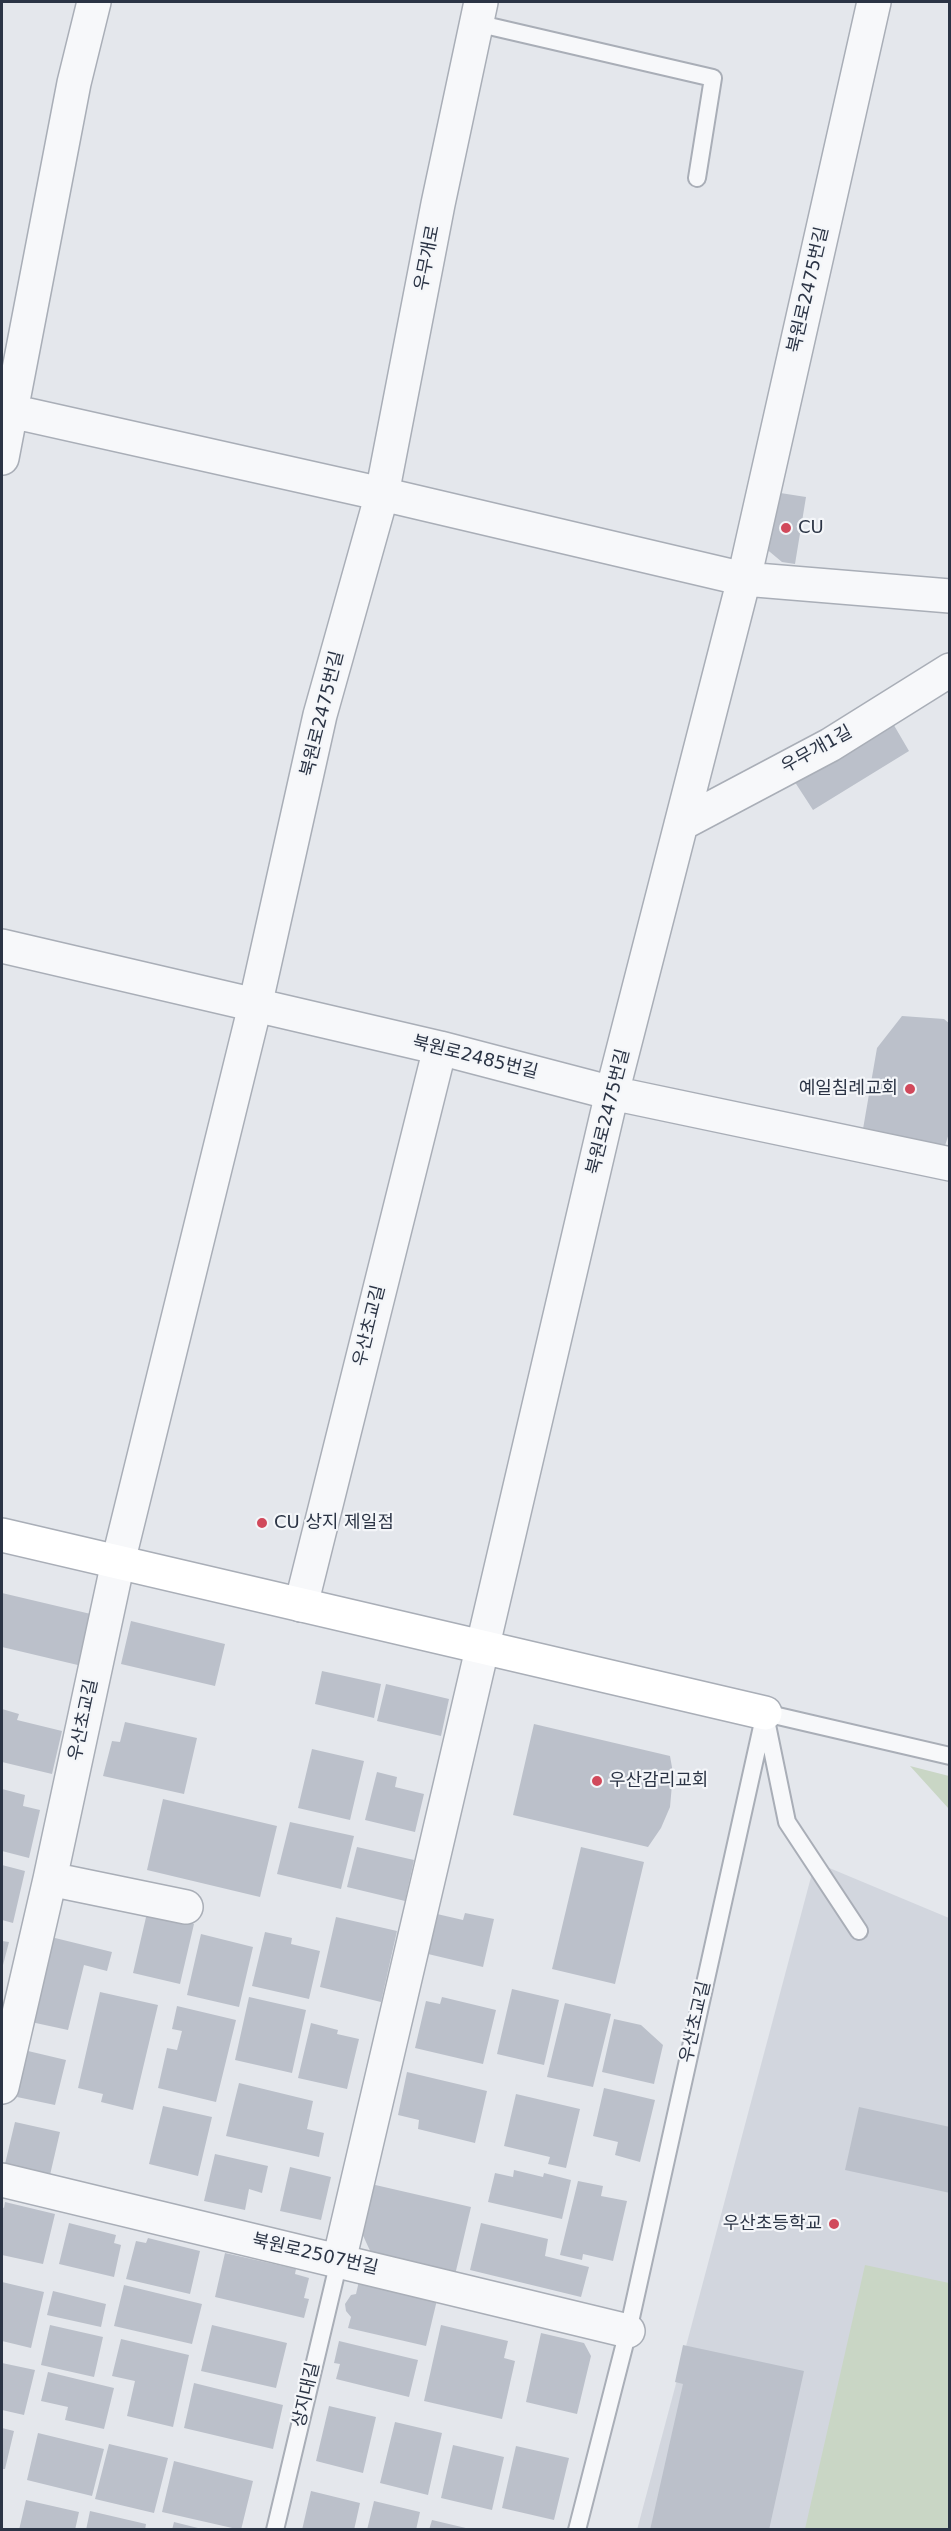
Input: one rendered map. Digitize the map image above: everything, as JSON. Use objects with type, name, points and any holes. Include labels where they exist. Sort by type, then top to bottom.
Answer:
[{"type":"street","points":[[2,458],[7,410],[74,83],[93,2]]},
{"type":"street","name":"북원로2475번길","points":[[483,1647],[612,1093],[744,579],[874,2]]},
{"type":"street","name":"우무개로","points":[[382,494],[438,204],[479,12]]},
{"type":"street","points":[[7,410],[382,494],[744,579],[950,596]]},
{"type":"street","name":"북원로2475번길","points":[[255,1006],[320,715],[382,494]]},
{"type":"street","name":"우무개1길","points":[[681,824],[830,745],[950,670]]},
{"type":"street","name":"북원로2485번길","points":[[2,946],[440,1048],[612,1093],[950,1164]]},
{"type":"street","name":"우산초교길","points":[[2,2087],[50,1879],[118,1562],[255,1006]]},
{"type":"street","name":"우산초교길","points":[[301,1605],[440,1048]]},
{"type":"street","points":[[2,1535],[765,1713]]},
{"type":"street","points":[[339,2260],[483,1647]]},
{"type":"street","points":[[50,1879],[186,1907]]},
{"type":"street","name":"북원로2507번길","points":[[2,2180],[628,2331]]},
{"type":"lane","name":"우무개로","points":[[479,12],[713,78],[697,178]]},
{"type":"lane","points":[[859,1931],[787,1822],[765,1713],[950,1756]]},
{"type":"lane","name":"우산초교길","points":[[628,2331],[765,1713]]},
{"type":"lane","name":"상지대길","points":[[275,2529],[339,2260]]},
{"type":"lane","points":[[578,2529],[628,2331]]},
{"type":"shaded area","name":"우산초등학교","points":[[815,1862],[949,1918],[949,2529],[637,2530]]},
{"type":"green space","points":[[910,1766],[949,1776],[949,1809]]},
{"type":"green space","points":[[865,2265],[949,2283],[949,2529],[805,2529]]},
{"type":"building","points":[[774,492],[806,497],[795,564],[782,562],[764,547]]},
{"type":"building","points":[[888,715],[909,751],[813,810],[789,773]]},
{"type":"building","name":"예일침례교회","points":[[902,1016],[944,1019],[950,1024],[950,1130],[944,1149],[896,1153],[863,1129],[877,1048]]},
{"type":"building","points":[[2,1593],[95,1615],[82,1666],[2,1647]]},
{"type":"building","points":[[131,1621],[225,1644],[215,1686],[121,1664]]},
{"type":"building","points":[[322,1671],[381,1684],[374,1718],[315,1704]]},
{"type":"building","points":[[386,1684],[449,1699],[441,1736],[377,1721]]},
{"type":"building","points":[[2,1709],[19,1714],[17,1720],[62,1731],[52,1774],[2,1762]]},
{"type":"building","points":[[125,1722],[197,1738],[184,1794],[103,1776],[112,1741],[120,1742]]},
{"type":"building","name":"우산감리교회","points":[[534,1724],[670,1756],[673,1773],[670,1807],[661,1828],[648,1847],[513,1815]]},
{"type":"building","points":[[312,1749],[364,1761],[350,1820],[298,1808]]},
{"type":"building","points":[[377,1772],[397,1777],[395,1787],[424,1794],[415,1832],[365,1820]]},
{"type":"building","points":[[2,1789],[25,1795],[23,1806],[40,1810],[29,1858],[2,1851]]},
{"type":"building","points":[[163,1799],[277,1826],[260,1897],[147,1870]]},
{"type":"building","points":[[290,1822],[354,1836],[341,1889],[277,1874]]},
{"type":"building","points":[[357,1847],[414,1860],[405,1901],[347,1887]]},
{"type":"building","points":[[581,1847],[644,1862],[615,1984],[552,1969]]},
{"type":"building","points":[[2,1865],[25,1871],[13,1923],[2,1920]]},
{"type":"building","points":[[147,1913],[194,1924],[180,1984],[133,1973]]},
{"type":"building","points":[[465,1913],[494,1919],[483,1967],[428,1954],[437,1914],[463,1920]]},
{"type":"building","points":[[336,1917],[397,1931],[381,2002],[320,1987]]},
{"type":"building","points":[[265,1932],[292,1938],[291,1944],[320,1951],[309,1999],[252,1986]]},
{"type":"building","points":[[201,1934],[253,1947],[239,2007],[187,1995]]},
{"type":"building","points":[[51,1937],[112,1952],[107,1971],[84,1965],[68,2030],[31,2022]]},
{"type":"building","points":[[2,1941],[9,1942],[2,1969]]},
{"type":"building","points":[[512,1989],[559,2000],[544,2065],[497,2054]]},
{"type":"building","points":[[100,1992],[158,2005],[133,2110],[101,2102],[103,2094],[78,2088]]},
{"type":"building","points":[[249,1997],[306,2010],[292,2073],[235,2060]]},
{"type":"building","points":[[442,1997],[496,2010],[483,2064],[415,2048],[426,2001],[440,2004]]},
{"type":"building","points":[[565,2003],[611,2014],[593,2087],[547,2077]]},
{"type":"building","points":[[177,2006],[236,2020],[216,2102],[158,2088],[167,2048],[177,2050],[182,2031],[172,2029]]},
{"type":"building","points":[[614,2019],[641,2025],[663,2045],[654,2084],[602,2072]]},
{"type":"building","points":[[311,2023],[338,2030],[337,2034],[359,2039],[347,2089],[298,2078]]},
{"type":"building","points":[[28,2051],[66,2060],[55,2105],[17,2097]]},
{"type":"building","points":[[407,2072],[487,2091],[475,2143],[418,2129],[419,2120],[398,2115]]},
{"type":"building","points":[[239,2083],[313,2101],[307,2129],[324,2133],[319,2157],[226,2136]]},
{"type":"building","points":[[604,2088],[655,2100],[640,2162],[615,2155],[618,2142],[593,2136]]},
{"type":"building","points":[[516,2094],[580,2109],[566,2168],[548,2164],[550,2157],[504,2146]]},
{"type":"building","points":[[163,2106],[212,2117],[198,2176],[149,2164]]},
{"type":"building","points":[[859,2107],[950,2127],[950,2193],[845,2170]]},
{"type":"building","points":[[15,2122],[60,2132],[50,2175],[5,2164]]},
{"type":"building","points":[[215,2154],[268,2166],[262,2193],[249,2189],[245,2210],[204,2201]]},
{"type":"building","points":[[290,2167],[331,2177],[321,2220],[280,2211]]},
{"type":"building","points":[[514,2170],[543,2177],[544,2173],[571,2180],[562,2219],[488,2202],[495,2173],[513,2177]]},
{"type":"building","points":[[578,2181],[603,2186],[601,2196],[627,2201],[613,2261],[583,2254],[582,2260],[560,2255]]},
{"type":"building","points":[[371,2184],[471,2207],[455,2275],[372,2255],[360,2229]]},
{"type":"building","points":[[5,2202],[55,2214],[43,2264],[2,2255],[2,2207],[4,2208]]},
{"type":"building","points":[[69,2223],[116,2235],[114,2243],[121,2245],[114,2277],[59,2264]]},
{"type":"building","points":[[481,2223],[548,2239],[545,2256],[589,2267],[581,2297],[470,2270]]},
{"type":"building","points":[[148,2238],[200,2251],[190,2294],[126,2279],[136,2241],[146,2243]]},
{"type":"building","points":[[225,2253],[296,2269],[295,2274],[309,2278],[304,2298],[309,2299],[304,2318],[215,2297]]},
{"type":"building","points":[[359,2281],[437,2300],[426,2346],[348,2328],[351,2317],[346,2311],[345,2304],[351,2295],[356,2294]]},
{"type":"building","points":[[2,2282],[44,2292],[31,2348],[2,2341]]},
{"type":"building","points":[[124,2285],[202,2304],[192,2344],[114,2326]]},
{"type":"building","points":[[53,2291],[106,2304],[101,2327],[47,2315]]},
{"type":"building","points":[[50,2325],[103,2337],[94,2377],[41,2365]]},
{"type":"building","points":[[212,2325],[287,2343],[276,2388],[201,2371]]},
{"type":"building","points":[[441,2325],[508,2341],[504,2358],[515,2361],[502,2419],[424,2401]]},
{"type":"building","points":[[541,2333],[584,2343],[591,2356],[577,2414],[526,2402]]},
{"type":"building","points":[[121,2339],[189,2355],[173,2427],[127,2416],[135,2381],[112,2376]]},
{"type":"building","points":[[339,2341],[418,2360],[409,2397],[336,2379],[340,2364],[334,2363]]},
{"type":"building","points":[[683,2345],[804,2371],[769,2530],[650,2530],[683,2384],[675,2382]]},
{"type":"building","points":[[2,2363],[35,2370],[24,2415],[2,2410]]},
{"type":"building","points":[[48,2372],[114,2388],[104,2429],[65,2420],[68,2407],[41,2401]]},
{"type":"building","points":[[194,2383],[283,2405],[273,2449],[184,2428]]},
{"type":"building","points":[[329,2406],[376,2417],[363,2473],[316,2461]]},
{"type":"building","points":[[395,2422],[442,2433],[428,2495],[380,2483]]},
{"type":"building","points":[[2,2428],[14,2431],[5,2469],[2,2469]]},
{"type":"building","points":[[38,2433],[104,2449],[92,2496],[27,2480]]},
{"type":"building","points":[[109,2444],[168,2458],[154,2513],[95,2499]]},
{"type":"building","points":[[453,2445],[504,2457],[492,2510],[441,2498]]},
{"type":"building","points":[[516,2446],[569,2458],[554,2520],[502,2508]]},
{"type":"building","points":[[174,2461],[253,2481],[241,2530],[162,2512]]},
{"type":"building","points":[[311,2491],[360,2503],[354,2530],[302,2530]]},
{"type":"building","points":[[26,2500],[79,2512],[75,2530],[19,2530]]},
{"type":"building","points":[[374,2501],[420,2512],[416,2530],[367,2530]]},
{"type":"building","points":[[90,2511],[146,2524],[145,2530],[86,2530]]},
{"type":"building","points":[[432,2520],[470,2529],[470,2530],[429,2530]]},
{"type":"building","points":[[174,2522],[202,2529],[202,2530],[172,2530]]},
{"type":"place","name":"CU","points":[[786,528]]},
{"type":"place","name":"예일침례교회","points":[[910,1089]]},
{"type":"place","name":"CU 상지 제일점","points":[[262,1523]]},
{"type":"place","name":"우산감리교회","points":[[597,1781]]},
{"type":"place","name":"우산초등학교","points":[[834,2224]]}]
